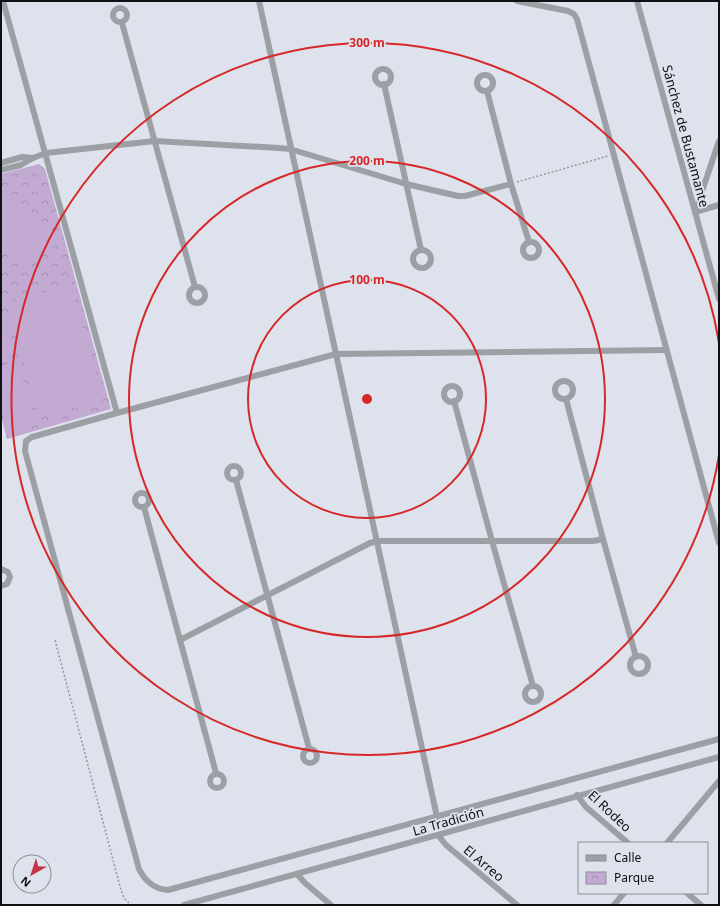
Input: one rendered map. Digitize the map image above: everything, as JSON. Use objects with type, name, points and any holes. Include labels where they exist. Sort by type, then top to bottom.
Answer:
[{"type":"street","points":[[3,1],[117,413]]},
{"type":"street","points":[[259,1],[290,149],[378,541],[437,817]]},
{"type":"street","points":[[517,1],[574,14],[577,19],[719,542]]},
{"type":"street","name":"Sánchez de Bustamante","points":[[637,1],[719,299]]},
{"type":"street","points":[[122,23],[196,287]]},
{"type":"street","points":[[384,84],[421,250]]},
{"type":"street","points":[[487,91],[529,242]]},
{"type":"street","points":[[1,170],[22,165],[33,158],[46,153],[155,141],[290,149],[406,184],[458,196],[465,196],[512,184]]},
{"type":"street","points":[[695,212],[719,141]]},
{"type":"street","points":[[1,163],[22,157],[33,158]]},
{"type":"street","points":[[695,212],[719,205]]},
{"type":"street","points":[[666,350],[336,354],[32,437],[26,441],[25,451],[139,869],[143,877],[158,888],[168,890],[719,739]]},
{"type":"street","points":[[566,399],[636,657]]},
{"type":"street","points":[[454,401],[533,686]]},
{"type":"street","points":[[236,480],[309,748]]},
{"type":"street","points":[[144,507],[216,773]]},
{"type":"street","points":[[180,640],[370,543],[378,541],[594,541],[603,539]]},
{"type":"street","points":[[1,569],[8,572],[10,577],[7,584],[1,586]]},
{"type":"street","name":"La Tradición","points":[[184,905],[577,795],[719,757]]},
{"type":"street","points":[[667,842],[719,781]]},
{"type":"street","name":"El Rodeo","points":[[577,795],[586,808],[627,842]]},
{"type":"street","name":"El Arreo","points":[[438,835],[446,845],[517,905]]},
{"type":"street","points":[[297,874],[305,883],[331,905]]},
{"type":"street","points":[[614,905],[623,894]]},
{"type":"street","points":[[688,894],[701,905]]},
{"type":"path","points":[[512,184],[613,154]]},
{"type":"path","points":[[55,640],[121,890],[124,898],[131,905]]},
{"type":"green space","points":[[39,164],[45,169],[111,409],[7,439],[1,415],[1,174]]},
{"type":"green space","points":[[1,196],[52,234],[26,269],[1,251]]},
{"type":"green space","points":[[71,285],[103,400],[39,417],[7,303]]},
{"type":"green space","points":[[1,308],[14,350],[1,354]]},
{"type":"green space","points":[[17,361],[34,424],[7,431],[1,407],[1,366]]}]
